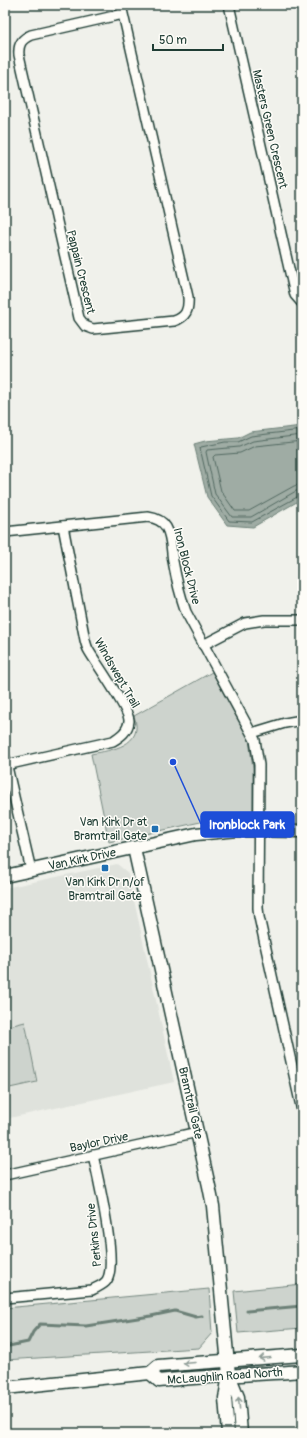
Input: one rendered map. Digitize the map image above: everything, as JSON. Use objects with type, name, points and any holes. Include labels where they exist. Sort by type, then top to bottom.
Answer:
[{"type":"street","name":"Masters Green Crescent","points":[[229,5],[295,295],[302,303]]},
{"type":"street","name":"Pappain Crescent","points":[[122,10],[188,305],[187,312],[182,318],[174,321],[93,329],[85,326],[79,318],[18,47],[22,40],[31,35],[122,10]]},
{"type":"street","name":"Iron Block Drive","points":[[5,532],[148,517],[158,519],[167,528],[181,598],[189,618],[255,740],[259,764],[259,917],[302,1111]]},
{"type":"street","name":"Windswept Trail","points":[[6,761],[113,741],[122,736],[128,729],[130,719],[124,706],[89,650],[85,640],[63,526]]},
{"type":"street","points":[[203,645],[245,623],[264,620],[302,620]]},
{"type":"street","points":[[252,732],[302,720]]},
{"type":"street","points":[[6,761],[31,870]]},
{"type":"street","name":"Van Kirk Drive","points":[[5,876],[215,831],[302,831]]},
{"type":"street","name":"Bramtrail Gate","points":[[134,848],[198,1132],[213,1206],[230,1375]]},
{"type":"street","name":"Baylor Drive","points":[[5,1174],[198,1132]]},
{"type":"street","name":"Perkins Drive","points":[[5,1298],[92,1290],[102,1285],[107,1280],[111,1269],[106,1216],[93,1155]]},
{"type":"street","name":"McLaughlin Road North","points":[[5,1388],[150,1373],[158,1366],[302,1355]]},
{"type":"street","name":"McLaughlin Road North","points":[[150,1373],[159,1381],[201,1376],[302,1371]]},
{"type":"street","points":[[228,1433],[225,1398],[230,1375]]},
{"type":"street","points":[[230,1375],[238,1397],[241,1433]]},
{"type":"shaded area","points":[[212,672],[249,740],[253,768],[253,809],[249,817],[205,821],[109,842],[91,754],[108,751],[124,745],[131,740],[135,734],[136,726],[134,716]]},
{"type":"shaded area","points":[[117,864],[128,873],[174,1082],[5,1119],[5,888]]},
{"type":"shaded area","points":[[25,1022],[37,1082],[5,1089],[5,1027]]},
{"type":"shaded area","points":[[302,1284],[302,1328],[238,1333],[234,1291]]},
{"type":"shaded area","points":[[209,1289],[212,1333],[199,1348],[5,1360],[5,1308]]},
{"type":"water","points":[[302,426],[302,499],[253,527],[227,525],[207,497],[194,444],[205,441],[238,438],[250,432]]},
{"type":"waterway","points":[[247,1311],[302,1306]]},
{"type":"waterway","points":[[5,1345],[9,1346],[28,1342],[33,1332],[40,1324],[86,1326],[175,1311],[196,1317],[202,1316]]},
{"type":"place","name":"Ironblock Park","points":[[173,762]]},
{"type":"place","name":"Van Kirk Dr at Bramtrail Gate","points":[[155,829]]},
{"type":"place","name":"Van Kirk Dr n/of Bramtrail Gate","points":[[105,868]]}]
